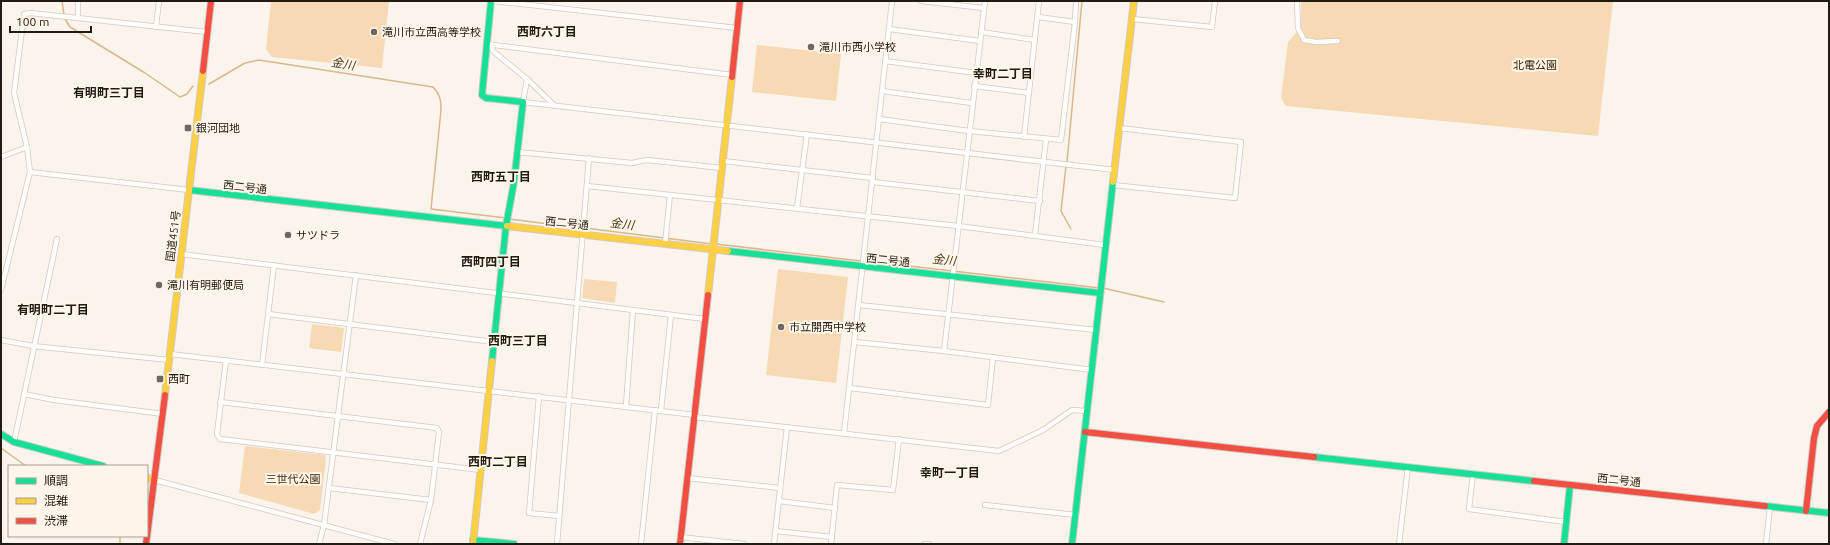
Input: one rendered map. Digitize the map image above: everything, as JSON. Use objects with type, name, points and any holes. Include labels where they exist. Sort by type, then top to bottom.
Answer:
[{"type":"main road","name":"国道451号","points":[[148,530],[170,357],[210,1]]},
{"type":"main road","points":[[493,1],[482,95],[486,98],[523,102],[506,226],[473,542],[514,544]]},
{"type":"main road","points":[[680,544],[740,1]]},
{"type":"main road","points":[[1072,544],[1134,1]]},
{"type":"main road","name":"西二号通","points":[[189,190],[1100,293]]},
{"type":"main road","points":[[1806,511],[1814,438],[1817,426],[1829,412]]},
{"type":"main road","name":"西二号通","points":[[1085,432],[1829,513]]},
{"type":"main road","points":[[1,434],[14,442],[98,465]]},
{"type":"main road","points":[[148,478],[155,480]]},
{"type":"main road","points":[[1564,544],[1570,485]]},
{"type":"street","points":[[78,1],[78,17]]},
{"type":"street","points":[[156,27],[159,1]]},
{"type":"street","points":[[493,1],[737,28]]},
{"type":"street","points":[[844,433],[892,1]]},
{"type":"street","points":[[921,1],[984,8]]},
{"type":"street","points":[[944,351],[966,152],[985,1]]},
{"type":"street","points":[[1024,137],[1036,40],[1039,1]]},
{"type":"street","points":[[879,119],[1046,140],[1061,140],[1075,22],[1076,1]]},
{"type":"street","points":[[1132,19],[1212,27],[1216,1]]},
{"type":"street","points":[[1297,1],[1298,28],[1304,40],[1316,42],[1338,41]]},
{"type":"street","points":[[1,290],[30,172],[28,147],[14,93],[24,14],[31,13],[78,17],[207,32]]},
{"type":"street","points":[[1038,17],[1075,22]]},
{"type":"street","points":[[889,29],[980,41]]},
{"type":"street","points":[[981,32],[1036,40]]},
{"type":"street","points":[[489,44],[732,75]]},
{"type":"street","points":[[489,44],[493,51],[527,79],[555,106]]},
{"type":"street","points":[[885,62],[976,73]]},
{"type":"street","points":[[527,79],[523,102],[1115,170]]},
{"type":"street","points":[[974,86],[1029,93]]},
{"type":"street","points":[[882,91],[972,103]]},
{"type":"street","points":[[1113,185],[1235,198],[1241,142],[1119,128]]},
{"type":"street","points":[[797,208],[806,134]]},
{"type":"street","points":[[1036,235],[1046,140]]},
{"type":"street","points":[[1,157],[28,147]]},
{"type":"street","points":[[517,152],[632,163],[647,160],[722,168]]},
{"type":"street","points":[[557,544],[589,158]]},
{"type":"street","points":[[722,161],[802,169],[962,192],[1040,201]]},
{"type":"street","name":"西二号通","points":[[30,172],[189,190]]},
{"type":"street","points":[[587,186],[958,226],[1105,245]]},
{"type":"street","points":[[665,244],[670,194]]},
{"type":"street","points":[[14,442],[57,239]]},
{"type":"street","points":[[181,254],[705,319]]},
{"type":"street","points":[[262,365],[274,266]]},
{"type":"street","points":[[319,544],[324,525],[356,275]]},
{"type":"street","points":[[859,305],[1096,330]]},
{"type":"street","points":[[626,406],[634,310]]},
{"type":"street","points":[[268,314],[494,342]]},
{"type":"street","points":[[661,410],[671,315]]},
{"type":"street","points":[[1,340],[34,346],[226,360],[661,410],[694,416],[999,451],[1043,430],[1072,410],[1087,411]]},
{"type":"street","points":[[855,342],[944,351],[1092,370]]},
{"type":"street","points":[[850,388],[988,405],[994,357]]},
{"type":"street","points":[[226,360],[220,402],[218,434],[220,438],[481,470]]},
{"type":"street","points":[[24,394],[54,400],[163,414]]},
{"type":"street","points":[[539,396],[529,513],[559,516]]},
{"type":"street","points":[[220,402],[437,428],[439,432],[431,500],[420,544]]},
{"type":"street","points":[[641,544],[655,410]]},
{"type":"street","points":[[774,544],[787,427]]},
{"type":"street","points":[[831,544],[837,485],[893,490],[899,439]]},
{"type":"street","points":[[1399,544],[1408,467]]},
{"type":"street","points":[[1473,474],[1469,509],[1566,522]]},
{"type":"street","points":[[687,478],[780,488]]},
{"type":"street","points":[[155,480],[394,544]]},
{"type":"street","points":[[328,488],[431,500]]},
{"type":"street","points":[[779,501],[835,508]]},
{"type":"street","points":[[985,505],[1076,515]]},
{"type":"street","points":[[1766,544],[1770,507]]},
{"type":"street","points":[[776,531],[832,537]]},
{"type":"street","points":[[680,537],[744,544]]},
{"type":"green space","points":[[271,1],[389,1],[382,68],[272,57],[266,49]]},
{"type":"green space","name":"北電公園","points":[[1301,1],[1613,1],[1598,136],[1286,106],[1281,98],[1288,42],[1301,27]]},
{"type":"green space","points":[[757,45],[841,54],[836,101],[752,92]]},
{"type":"green space","points":[[778,269],[848,277],[836,383],[766,375]]},
{"type":"green space","points":[[584,279],[617,282],[615,303],[582,298]]},
{"type":"green space","points":[[312,324],[344,328],[341,352],[309,348]]},
{"type":"green space","name":"三世代公園","points":[[245,446],[325,455],[326,458],[320,510],[314,514],[239,493]]},
{"type":"waterway","name":"金川","points":[[62,1],[64,15]]},
{"type":"waterway","points":[[1067,162],[1082,1]]},
{"type":"waterway","name":"金川","points":[[65,19],[70,27],[145,73],[180,97],[187,94],[193,86]]},
{"type":"waterway","name":"金川","points":[[209,84],[245,63],[259,60],[433,87],[440,97],[441,110],[431,209],[506,218]]},
{"type":"waterway","points":[[1066,166],[1061,211],[1071,229]]},
{"type":"waterway","name":"金川","points":[[509,219],[581,228]]},
{"type":"waterway","name":"金川","points":[[585,228],[712,244]]},
{"type":"waterway","name":"金川","points":[[716,244],[861,261]]},
{"type":"waterway","name":"金川","points":[[865,261],[1100,288]]},
{"type":"waterway","name":"金川","points":[[1103,288],[1164,302]]},
{"type":"waterway","points":[[1,448],[25,465]]},
{"type":"waterway","points":[[120,537],[120,544]]},
{"type":"traffic: fast","points":[[491,1],[482,95],[486,98],[523,102],[514,182],[506,226],[492,361]]},
{"type":"traffic: fast","points":[[1072,544],[1113,182]]},
{"type":"traffic: fast","points":[[189,190],[507,226]]},
{"type":"traffic: fast","points":[[728,251],[1100,293]]},
{"type":"traffic: fast","points":[[1,434],[14,442],[99,465]]},
{"type":"traffic: fast","points":[[1314,457],[1534,481]]},
{"type":"traffic: fast","points":[[1564,544],[1570,485]]},
{"type":"traffic: fast","points":[[1765,506],[1829,513]]},
{"type":"traffic: fast","points":[[473,540],[514,544]]},
{"type":"traffic: slow","points":[[1113,182],[1134,1]]},
{"type":"traffic: slow","points":[[165,395],[203,71]]},
{"type":"traffic: slow","points":[[708,295],[732,77]]},
{"type":"traffic: slow","points":[[507,226],[728,251]]},
{"type":"traffic: slow","points":[[473,544],[492,361]]},
{"type":"traffic: slow","points":[[148,478],[155,480]]},
{"type":"traffic: jam","points":[[203,71],[211,1]]},
{"type":"traffic: jam","points":[[732,77],[740,1]]},
{"type":"traffic: jam","points":[[680,544],[708,295]]},
{"type":"traffic: jam","points":[[148,528],[165,395]]},
{"type":"traffic: jam","points":[[1806,511],[1814,438],[1817,426],[1829,412]]},
{"type":"traffic: jam","points":[[1085,432],[1314,457]]},
{"type":"traffic: jam","points":[[1534,481],[1765,506]]},
{"type":"traffic: jam","points":[[146,544],[147,537]]},
{"type":"place","name":"滝川市立西高等学校","points":[[374,32]]},
{"type":"place","name":"滝川市西小学校","points":[[811,47]]},
{"type":"place","name":"銀河団地","points":[[188,128]]},
{"type":"place","name":"サツドラ","points":[[288,235]]},
{"type":"place","name":"滝川有明郵便局","points":[[159,285]]},
{"type":"place","name":"市立開西中学校","points":[[781,327]]},
{"type":"place","name":"西町","points":[[160,379]]},
{"type":"district","name":"西町六丁目","points":[[547,32]]},
{"type":"district","name":"幸町二丁目","points":[[1003,74]]},
{"type":"district","name":"有明町三丁目","points":[[109,93]]},
{"type":"district","name":"西町五丁目","points":[[501,177]]},
{"type":"district","name":"西町四丁目","points":[[491,262]]},
{"type":"district","name":"有明町二丁目","points":[[53,310]]},
{"type":"district","name":"西町三丁目","points":[[518,341]]},
{"type":"district","name":"西町二丁目","points":[[498,462]]},
{"type":"district","name":"幸町一丁目","points":[[950,473]]}]
